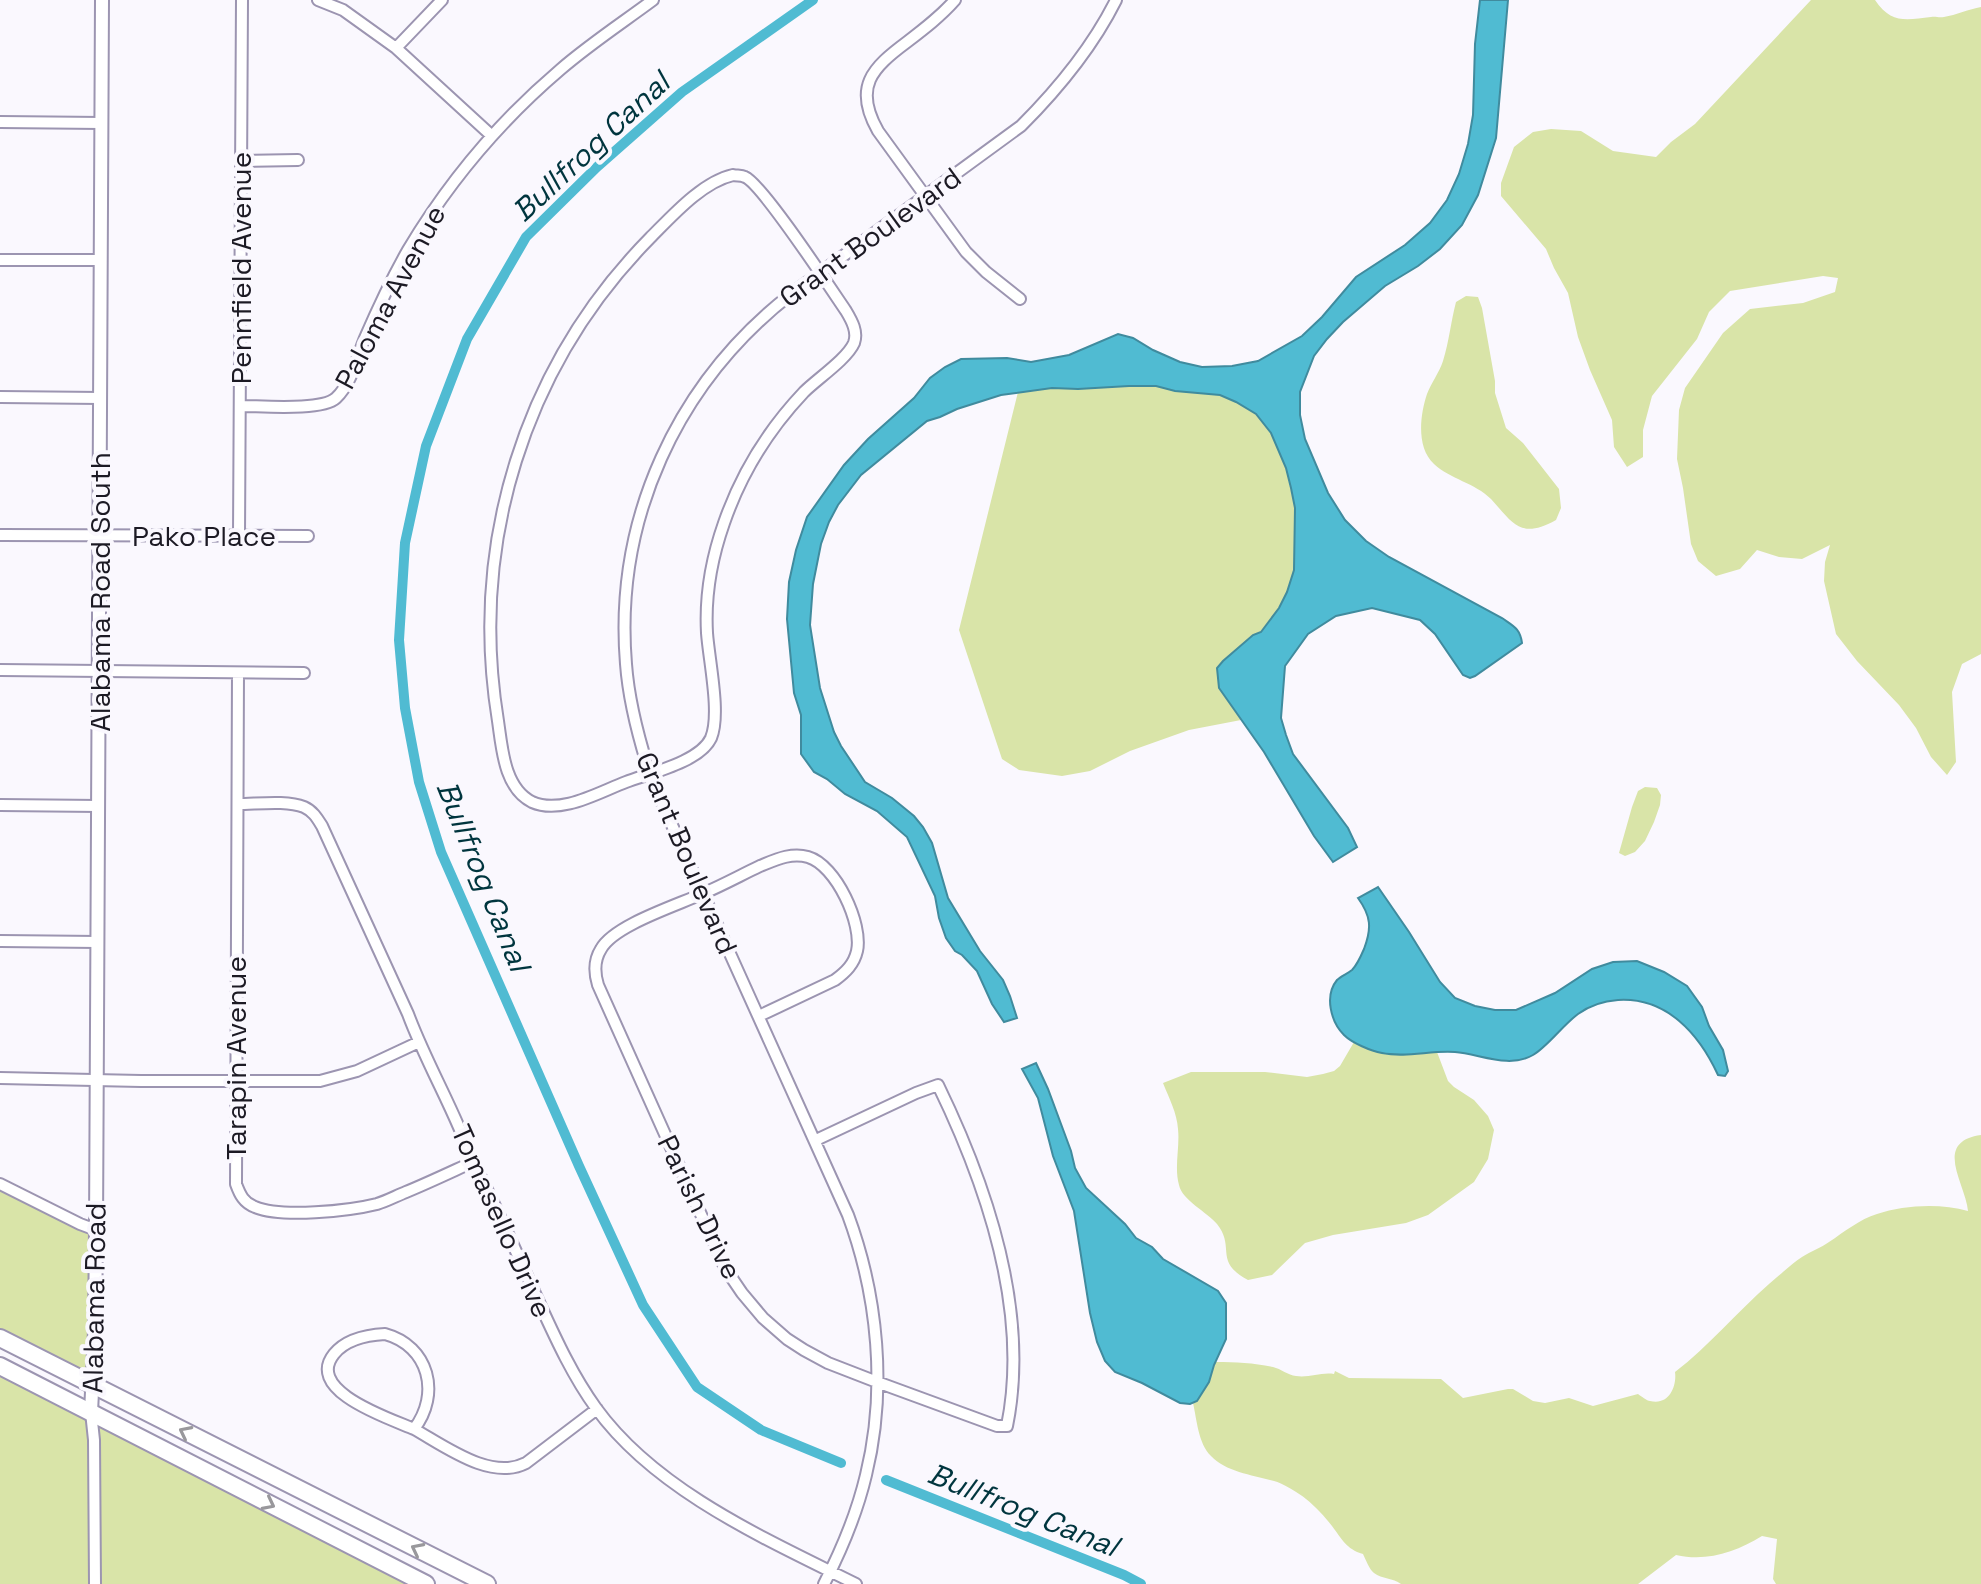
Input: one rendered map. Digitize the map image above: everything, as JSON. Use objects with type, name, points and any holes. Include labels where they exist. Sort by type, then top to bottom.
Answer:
[{"type":"highway","points":[[0,1338],[487,1584]]},
{"type":"highway","points":[[0,1366],[426,1584]]},
{"type":"street","name":"Alabama Road South","points":[[96,1185],[102,0]]},
{"type":"street","name":"Pennfield Avenue","points":[[239,535],[242,0]]},
{"type":"street","points":[[318,0],[343,10],[396,48],[492,136]]},
{"type":"street","points":[[396,48],[442,0]]},
{"type":"street","name":"Paloma Avenue","points":[[241,406],[321,405],[335,399],[347,385],[366,335],[407,253],[445,195],[492,136],[561,69],[653,0]]},
{"type":"street","points":[[955,0],[934,21],[878,65],[867,89],[868,111],[966,252],[1020,299]]},
{"type":"street","name":"Grant Boulevard","points":[[824,1584],[854,1516],[867,1474],[875,1424],[876,1340],[867,1277],[848,1215],[816,1140],[650,773],[629,694],[624,629],[630,558],[646,497],[677,426],[719,363],[764,316],[1004,140],[1049,98],[1084,54],[1116,0]]},
{"type":"street","points":[[0,122],[102,123]]},
{"type":"street","points":[[242,161],[298,160]]},
{"type":"street","points":[[733,175],[746,177],[754,184],[820,273],[853,321],[856,332],[847,354],[817,380],[766,438],[734,497],[718,541],[708,600],[707,629],[715,709],[712,735],[708,744],[690,758],[650,773],[576,801],[549,806],[535,803],[517,789],[506,766],[494,694],[490,639],[494,557],[517,456],[543,391],[573,335],[628,261],[666,222],[692,198],[722,177],[733,175]]},
{"type":"street","points":[[0,260],[101,260]]},
{"type":"street","points":[[0,397],[101,398]]},
{"type":"street","name":"Pako Place","points":[[0,535],[308,536]]},
{"type":"street","points":[[0,670],[304,673]]},
{"type":"street","name":"Tarapin Avenue","points":[[238,673],[236,1184],[240,1195],[256,1208],[280,1212],[345,1209],[379,1203],[473,1162]]},
{"type":"street","name":"Tomasello Drive","points":[[238,804],[292,804],[315,815],[322,826],[473,1162],[566,1359],[597,1409],[631,1446],[671,1481],[715,1511],[856,1584]]},
{"type":"street","points":[[0,805],[99,806]]},
{"type":"street","points":[[703,894],[760,866],[794,855],[808,857],[826,868],[844,894],[858,938],[854,961],[835,980],[759,1016]]},
{"type":"street","name":"Parish Drive","points":[[703,894],[628,927],[608,940],[595,964],[595,975],[725,1268],[763,1318],[804,1350],[877,1382],[997,1426],[1007,1426],[1012,1401],[1012,1353],[1008,1296],[998,1243],[980,1183],[938,1085],[816,1140]]},
{"type":"street","points":[[0,941],[98,942]]},
{"type":"street","points":[[0,1078],[306,1081],[357,1071],[419,1042]]},
{"type":"street","points":[[0,1184],[96,1230]]},
{"type":"street","name":"Alabama Road","points":[[91,1412],[96,1185]]},
{"type":"street","points":[[414,1429],[426,1409],[429,1384],[415,1351],[407,1342],[385,1334],[370,1335],[337,1350],[327,1369],[329,1381],[338,1392],[473,1461],[495,1468],[507,1470],[526,1463],[597,1409]]},
{"type":"street","points":[[91,1412],[95,1584]]},
{"type":"green space","points":[[1811,0],[1875,0],[1887,13],[1900,19],[1944,17],[1981,7],[1981,654],[1962,664],[1952,692],[1956,762],[1947,775],[1931,757],[1916,728],[1899,705],[1836,634],[1824,581],[1830,545],[1802,559],[1779,557],[1757,550],[1740,569],[1716,576],[1698,561],[1691,544],[1677,459],[1679,410],[1685,388],[1723,333],[1750,309],[1803,303],[1835,292],[1838,278],[1823,276],[1730,291],[1709,312],[1697,339],[1652,396],[1643,430],[1643,457],[1627,467],[1614,447],[1612,420],[1578,337],[1568,293],[1546,249],[1501,196],[1501,183],[1514,147],[1533,132],[1551,129],[1581,131],[1613,151],[1656,157],[1695,124]]},
{"type":"green space","points":[[1466,296],[1478,297],[1482,308],[1495,393],[1506,428],[1523,443],[1559,489],[1561,508],[1556,520],[1544,526],[1534,529],[1518,526],[1485,494],[1434,464],[1424,449],[1421,421],[1425,402],[1443,361],[1456,302]]},
{"type":"green space","points":[[1156,386],[1219,395],[1256,413],[1271,433],[1286,469],[1295,508],[1294,570],[1279,608],[1261,632],[1253,635],[1223,661],[1219,688],[1241,720],[1189,730],[1130,751],[1090,771],[1062,776],[1019,770],[1002,759],[959,630],[1018,392]]},
{"type":"green space","points":[[1645,787],[1657,788],[1661,795],[1660,805],[1645,841],[1635,852],[1625,856],[1619,853],[1632,807],[1638,791]]},
{"type":"green space","points":[[1354,1042],[1395,1054],[1437,1052],[1448,1081],[1474,1100],[1488,1116],[1494,1130],[1488,1159],[1474,1182],[1428,1215],[1406,1223],[1333,1235],[1305,1243],[1272,1275],[1248,1280],[1231,1267],[1225,1240],[1217,1224],[1181,1190],[1177,1171],[1177,1123],[1163,1083],[1191,1072],[1265,1072],[1307,1077],[1323,1074],[1340,1066]]},
{"type":"green space","points":[[1981,1135],[1981,1584],[1776,1584],[1773,1579],[1777,1539],[1762,1536],[1721,1554],[1699,1557],[1676,1555],[1638,1584],[1401,1584],[1374,1573],[1363,1554],[1348,1546],[1323,1515],[1303,1497],[1277,1482],[1224,1466],[1211,1456],[1201,1438],[1193,1403],[1204,1389],[1216,1362],[1266,1366],[1301,1376],[1334,1374],[1335,1371],[1349,1378],[1441,1379],[1463,1398],[1513,1389],[1533,1401],[1545,1403],[1569,1398],[1593,1406],[1638,1394],[1649,1401],[1662,1401],[1673,1389],[1675,1372],[1769,1284],[1805,1255],[1864,1219],[1888,1211],[1934,1206],[1968,1211],[1955,1166],[1955,1155],[1958,1146],[1966,1139]]},
{"type":"green space","points":[[0,1180],[91,1222],[88,1376],[0,1332]]},
{"type":"green space","points":[[0,1372],[412,1584],[0,1584]]},
{"type":"water","points":[[1480,0],[1508,0],[1496,138],[1478,195],[1462,225],[1440,249],[1385,286],[1327,339],[1314,356],[1300,392],[1300,415],[1305,439],[1328,493],[1345,520],[1366,541],[1389,557],[1502,618],[1518,631],[1522,643],[1470,678],[1463,675],[1435,634],[1420,620],[1372,608],[1336,616],[1308,634],[1285,666],[1281,718],[1293,754],[1348,828],[1357,847],[1333,862],[1264,752],[1219,688],[1217,668],[1253,635],[1261,632],[1279,608],[1294,570],[1295,508],[1291,488],[1271,433],[1256,414],[1220,395],[1156,386],[1052,388],[1001,395],[927,421],[861,475],[829,522],[813,584],[810,625],[820,688],[834,732],[865,782],[892,798],[923,827],[932,843],[948,898],[980,951],[1003,980],[1010,996],[1017,1018],[1004,1022],[977,971],[946,938],[935,896],[907,837],[877,811],[814,772],[801,754],[801,715],[794,693],[787,619],[789,582],[807,517],[844,465],[868,439],[914,398],[930,378],[961,359],[1007,358],[1031,362],[1069,355],[1118,334],[1133,338],[1180,362],[1202,367],[1232,366],[1258,361],[1302,336],[1356,277],[1405,245],[1430,223],[1447,200],[1459,174],[1473,115]]},
{"type":"water","points":[[1378,887],[1440,982],[1455,998],[1495,1010],[1516,1010],[1555,993],[1592,969],[1613,962],[1637,961],[1687,986],[1702,1007],[1723,1050],[1728,1071],[1725,1076],[1718,1075],[1691,1032],[1679,1021],[1652,1005],[1636,1001],[1597,1004],[1572,1019],[1533,1055],[1514,1061],[1455,1052],[1391,1054],[1357,1044],[1344,1035],[1336,1023],[1330,1001],[1333,986],[1356,966],[1367,942],[1368,917],[1358,898]]},
{"type":"water","points":[[1036,1063],[1075,1168],[1086,1188],[1136,1238],[1152,1247],[1163,1259],[1218,1291],[1226,1303],[1226,1339],[1209,1382],[1197,1401],[1180,1403],[1115,1372],[1105,1361],[1090,1313],[1074,1211],[1053,1156],[1038,1098],[1022,1069]]},
{"type":"waterway","name":"Bullfrog Canal","points":[[813,0],[682,92],[597,167],[526,237],[467,339],[426,446],[405,543],[399,640],[405,708],[419,782],[441,852],[643,1305],[697,1387],[761,1430],[841,1463]]},
{"type":"waterway","name":"Bullfrog Canal","points":[[886,1480],[1141,1584]]}]
